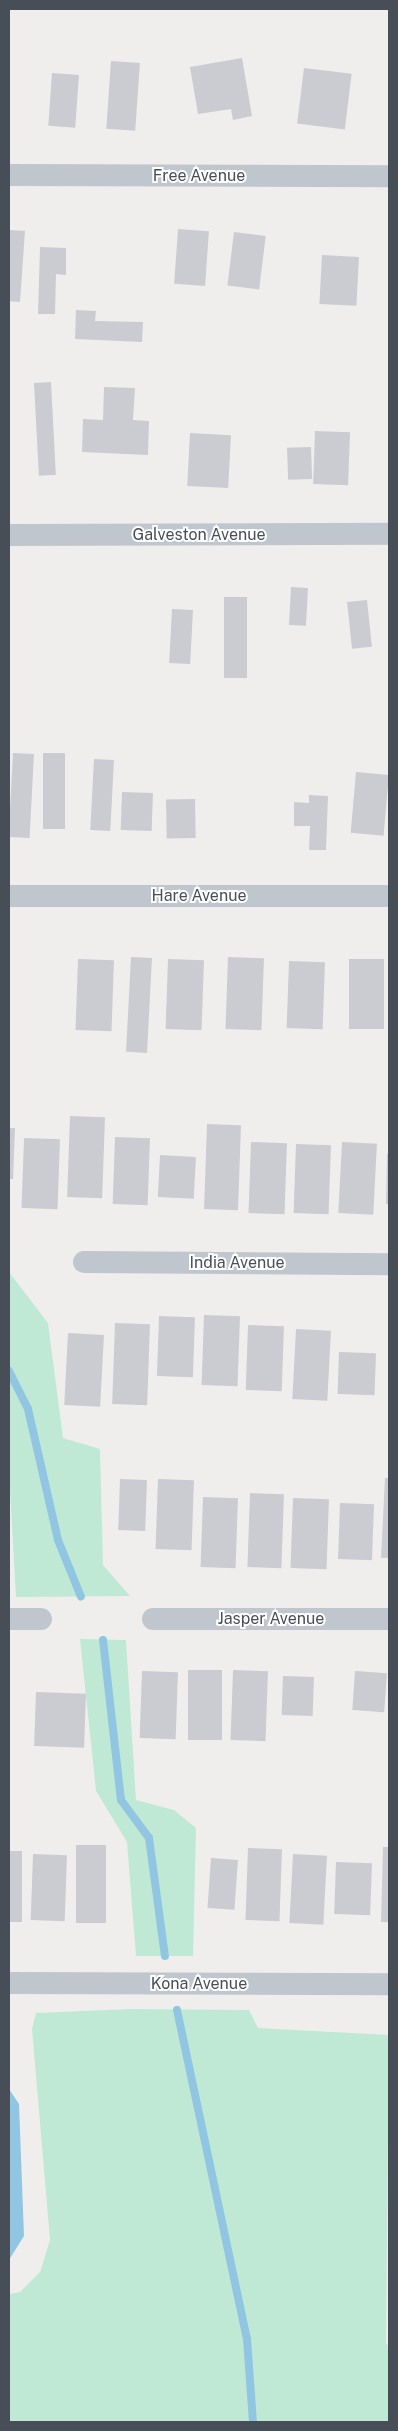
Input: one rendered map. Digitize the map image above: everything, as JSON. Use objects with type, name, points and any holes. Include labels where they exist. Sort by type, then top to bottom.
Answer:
[{"type":"street","name":"Free Avenue","points":[[9,175],[389,176]]},
{"type":"street","name":"Galveston Avenue","points":[[9,535],[389,534]]},
{"type":"street","name":"Hare Avenue","points":[[9,896],[389,896]]},
{"type":"street","name":"India Avenue","points":[[84,1262],[389,1264]]},
{"type":"street","points":[[9,1619],[41,1619]]},
{"type":"street","name":"Jasper Avenue","points":[[153,1619],[389,1619]]},
{"type":"street","name":"Kona Avenue","points":[[9,1983],[389,1984]]},
{"type":"green space","points":[[9,1272],[48,1323],[63,1438],[100,1449],[103,1565],[130,1596],[16,1597],[9,1472]]},
{"type":"green space","points":[[80,1639],[126,1640],[136,1800],[174,1810],[196,1828],[193,1956],[136,1956],[127,1842],[96,1791]]},
{"type":"green space","points":[[131,2009],[249,2010],[258,2028],[389,2035],[386,2343],[389,2347],[389,2422],[9,2422],[9,2294],[20,2292],[40,2272],[50,2240],[32,2029],[36,2013]]},
{"type":"water","points":[[9,2089],[19,2104],[24,2236],[9,2260]]},
{"type":"building","points":[[242,58],[252,116],[233,120],[231,109],[198,114],[190,67]]},
{"type":"building","points":[[111,61],[140,63],[135,131],[106,129]]},
{"type":"building","points":[[304,68],[352,74],[345,129],[297,124]]},
{"type":"building","points":[[52,73],[79,75],[75,128],[48,126]]},
{"type":"building","points":[[178,229],[209,231],[205,286],[174,284]]},
{"type":"building","points":[[9,230],[25,231],[20,302],[9,301]]},
{"type":"building","points":[[234,232],[266,236],[259,289],[227,286]]},
{"type":"building","points":[[40,247],[66,248],[66,275],[56,274],[55,314],[38,314]]},
{"type":"building","points":[[322,255],[359,257],[356,306],[319,304]]},
{"type":"building","points":[[76,310],[96,311],[95,321],[143,322],[142,342],[75,339]]},
{"type":"building","points":[[51,382],[56,475],[39,476],[34,383]]},
{"type":"building","points":[[104,387],[135,388],[133,420],[149,421],[148,455],[82,452],[83,419],[103,420]]},
{"type":"building","points":[[315,431],[350,432],[348,485],[313,484]]},
{"type":"building","points":[[190,433],[231,435],[228,488],[187,486]]},
{"type":"building","points":[[311,447],[312,479],[288,480],[287,448]]},
{"type":"building","points":[[291,587],[308,588],[306,626],[289,625]]},
{"type":"building","points":[[224,597],[247,597],[247,678],[224,678]]},
{"type":"building","points":[[367,600],[372,647],[352,649],[347,602]]},
{"type":"building","points":[[172,609],[193,610],[190,664],[169,663]]},
{"type":"building","points":[[13,753],[34,754],[30,838],[9,837]]},
{"type":"building","points":[[43,753],[65,753],[65,829],[43,829]]},
{"type":"building","points":[[94,759],[114,760],[110,831],[90,830]]},
{"type":"building","points":[[356,772],[389,775],[384,836],[351,833]]},
{"type":"building","points":[[122,792],[153,793],[152,831],[121,830]]},
{"type":"building","points":[[309,795],[328,796],[326,850],[309,850],[310,826],[294,826],[294,802],[309,803]]},
{"type":"building","points":[[195,799],[196,838],[167,839],[166,800]]},
{"type":"building","points":[[131,957],[152,958],[147,1053],[126,1052]]},
{"type":"building","points":[[228,957],[264,958],[261,1030],[225,1029]]},
{"type":"building","points":[[78,959],[114,960],[112,1031],[76,1030]]},
{"type":"building","points":[[168,959],[204,960],[202,1030],[166,1029]]},
{"type":"building","points":[[349,959],[384,959],[384,1029],[349,1029]]},
{"type":"building","points":[[289,961],[325,962],[323,1029],[287,1028]]},
{"type":"building","points":[[70,1116],[105,1117],[102,1198],[67,1197]]},
{"type":"building","points":[[207,1124],[241,1125],[238,1210],[204,1209]]},
{"type":"building","points":[[9,1128],[15,1128],[13,1179],[9,1179]]},
{"type":"building","points":[[115,1137],[150,1138],[148,1205],[113,1204]]},
{"type":"building","points":[[24,1138],[60,1139],[58,1209],[22,1208]]},
{"type":"building","points":[[251,1142],[287,1143],[285,1214],[249,1213]]},
{"type":"building","points":[[342,1142],[377,1144],[373,1215],[338,1213]]},
{"type":"building","points":[[296,1144],[331,1145],[329,1214],[294,1213]]},
{"type":"building","points":[[387,1154],[389,1154],[389,1204],[386,1204]]},
{"type":"building","points":[[160,1155],[196,1157],[194,1199],[158,1197]]},
{"type":"building","points":[[204,1315],[240,1316],[238,1386],[202,1385]]},
{"type":"building","points":[[159,1316],[195,1317],[193,1377],[157,1376]]},
{"type":"building","points":[[115,1323],[150,1324],[147,1405],[112,1404]]},
{"type":"building","points":[[248,1325],[284,1326],[282,1391],[246,1390]]},
{"type":"building","points":[[296,1329],[331,1331],[327,1401],[292,1399]]},
{"type":"building","points":[[68,1333],[104,1335],[100,1407],[64,1405]]},
{"type":"building","points":[[339,1352],[376,1353],[375,1395],[338,1394]]},
{"type":"building","points":[[385,1478],[389,1478],[389,1558],[381,1558]]},
{"type":"building","points":[[120,1479],[147,1480],[145,1531],[118,1530]]},
{"type":"building","points":[[158,1479],[194,1480],[192,1550],[156,1549]]},
{"type":"building","points":[[250,1493],[284,1494],[281,1568],[247,1567]]},
{"type":"building","points":[[203,1497],[238,1498],[236,1568],[201,1567]]},
{"type":"building","points":[[293,1498],[329,1499],[327,1569],[291,1568]]},
{"type":"building","points":[[340,1503],[374,1504],[372,1560],[338,1559]]},
{"type":"building","points":[[188,1670],[222,1670],[222,1740],[188,1740]]},
{"type":"building","points":[[233,1670],[268,1671],[266,1741],[231,1740]]},
{"type":"building","points":[[142,1671],[178,1672],[176,1739],[140,1738]]},
{"type":"building","points":[[355,1671],[387,1673],[384,1712],[352,1710]]},
{"type":"building","points":[[283,1676],[314,1677],[313,1716],[282,1715]]},
{"type":"building","points":[[36,1692],[86,1694],[84,1748],[34,1746]]},
{"type":"building","points":[[76,1845],[106,1845],[106,1923],[76,1923]]},
{"type":"building","points":[[383,1847],[389,1847],[389,1922],[381,1922]]},
{"type":"building","points":[[248,1848],[282,1849],[279,1921],[245,1920]]},
{"type":"building","points":[[9,1851],[22,1851],[22,1922],[9,1922]]},
{"type":"building","points":[[33,1854],[67,1855],[65,1921],[31,1920]]},
{"type":"building","points":[[293,1854],[327,1856],[323,1925],[289,1923]]},
{"type":"building","points":[[211,1858],[238,1860],[234,1910],[208,1908]]},
{"type":"building","points":[[336,1862],[372,1863],[370,1915],[334,1914]]},
{"type":"waterway","points":[[9,1371],[28,1409],[58,1540],[81,1597]]},
{"type":"waterway","points":[[103,1640],[121,1800],[149,1838],[165,1956]]},
{"type":"waterway","points":[[177,2010],[247,2339],[253,2422]]}]
